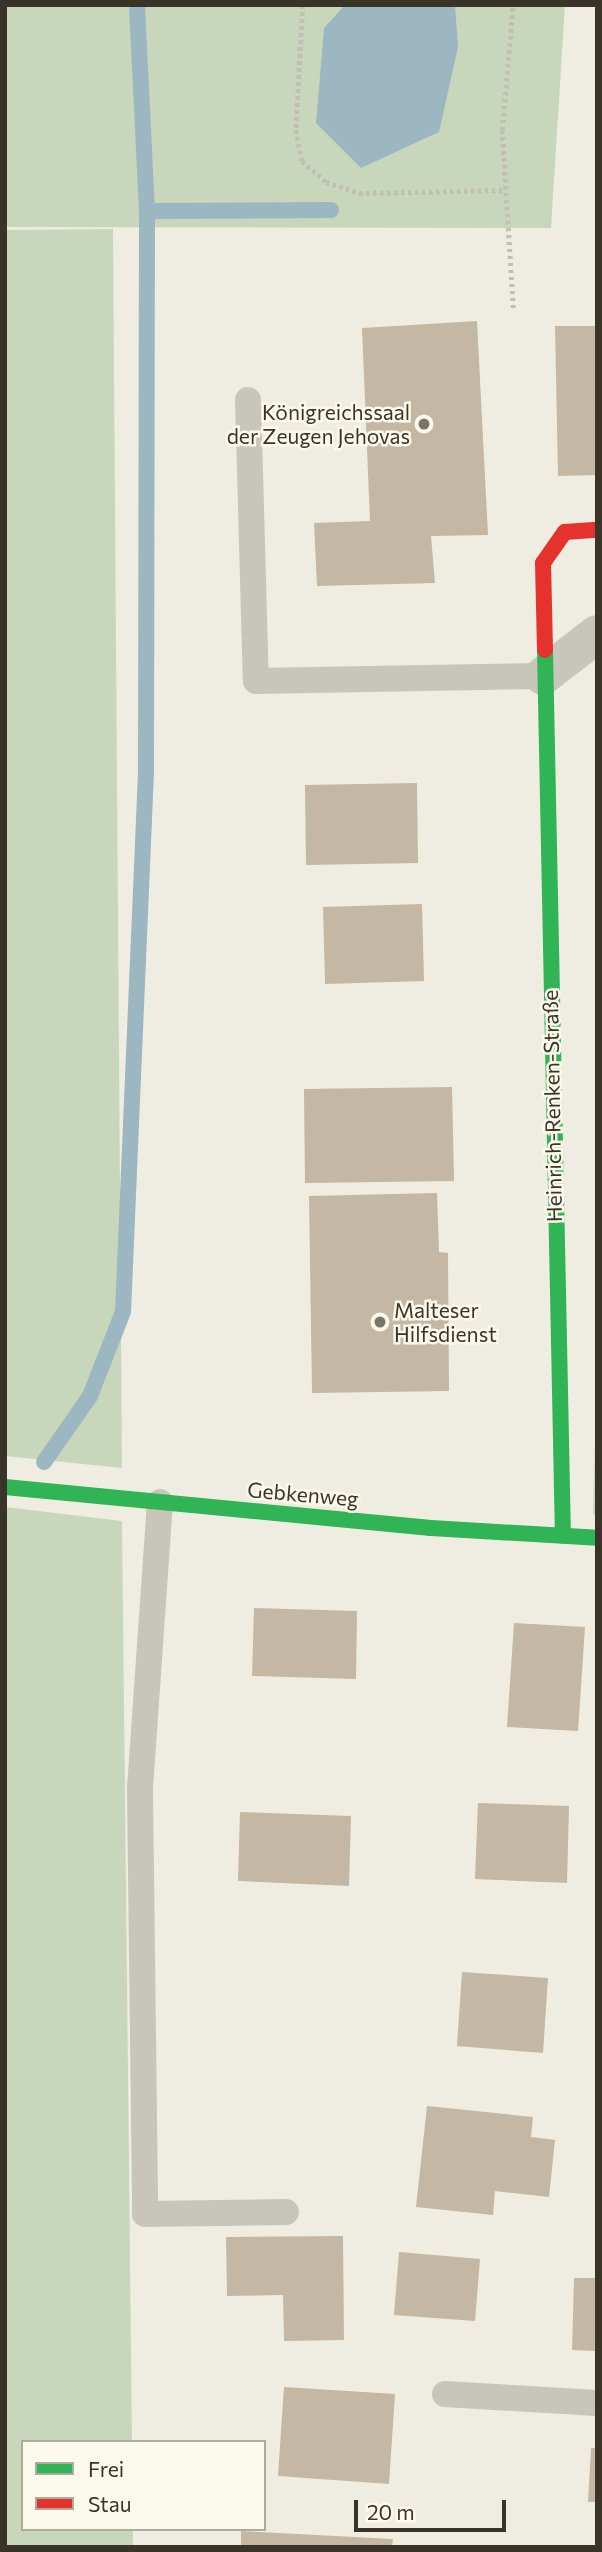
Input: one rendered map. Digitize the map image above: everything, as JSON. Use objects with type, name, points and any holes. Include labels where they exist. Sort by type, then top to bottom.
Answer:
[{"type":"street","name":"Heinrich-Renken-Straße","points":[[563,1536],[543,676],[543,563],[565,532],[597,530]]},
{"type":"street","points":[[543,676],[597,634]]},
{"type":"street","name":"Gebkenweg","points":[[5,1487],[597,1538]]},
{"type":"lane","points":[[248,400],[256,681],[543,676]]},
{"type":"lane","points":[[160,1502],[140,1789],[145,2214],[286,2212]]},
{"type":"lane","points":[[445,2394],[597,2403]]},
{"type":"path","points":[[303,5],[296,130],[302,161],[326,182],[359,193],[506,190]]},
{"type":"path","points":[[513,5],[502,130],[513,308]]},
{"type":"green space","points":[[5,5],[565,5],[551,228],[5,227]]},
{"type":"green space","points":[[113,229],[122,1468],[5,1456],[5,230]]},
{"type":"green space","points":[[595,1436],[597,1515],[593,1515]]},
{"type":"green space","points":[[5,1507],[122,1521],[132,2440],[21,2440],[21,2531],[133,2531],[133,2547],[5,2547]]},
{"type":"water","points":[[345,5],[455,5],[458,47],[439,132],[361,168],[316,123],[324,28]]},
{"type":"building","name":"Königreichssaal der Zeugen Jehovas","points":[[477,321],[488,535],[431,536],[435,583],[317,586],[314,523],[370,521],[362,328]]},
{"type":"building","points":[[555,326],[597,326],[597,475],[558,476]]},
{"type":"building","points":[[417,783],[418,863],[306,865],[305,785]]},
{"type":"building","points":[[422,904],[424,981],[325,984],[323,907]]},
{"type":"building","points":[[452,1087],[454,1181],[305,1183],[304,1089]]},
{"type":"building","name":"Malteser Hilfsdienst","points":[[437,1193],[439,1252],[448,1253],[449,1391],[312,1393],[309,1196]]},
{"type":"building","points":[[254,1608],[357,1611],[356,1679],[252,1676]]},
{"type":"building","points":[[514,1623],[585,1627],[578,1731],[507,1727]]},
{"type":"building","points":[[478,1803],[569,1806],[567,1883],[475,1879]]},
{"type":"building","points":[[240,1812],[351,1816],[349,1886],[238,1881]]},
{"type":"building","points":[[462,1972],[548,1978],[543,2053],[457,2046]]},
{"type":"building","points":[[427,2106],[533,2117],[531,2137],[555,2140],[549,2197],[495,2191],[493,2215],[416,2207]]},
{"type":"building","points":[[343,2236],[344,2340],[284,2341],[283,2295],[227,2296],[226,2237]]},
{"type":"building","points":[[399,2252],[480,2259],[475,2321],[394,2315]]},
{"type":"building","points":[[574,2278],[597,2278],[597,2351],[572,2350]]},
{"type":"building","points":[[284,2387],[395,2394],[389,2484],[278,2476]]},
{"type":"building","points":[[591,2448],[597,2448],[597,2502],[588,2502]]},
{"type":"building","points":[[241,2531],[393,2539],[392,2547],[241,2547]]},
{"type":"waterway","points":[[44,1462],[90,1396],[123,1312],[146,772],[147,211],[137,5]]},
{"type":"waterway","points":[[147,211],[331,210]]},
{"type":"traffic: fast","points":[[545,650],[563,1536]]},
{"type":"traffic: fast","points":[[5,1487],[431,1528],[597,1538]]},
{"type":"traffic: jam","points":[[545,650],[543,563],[565,532],[597,530]]},
{"type":"place","name":"Königreichssaal der Zeugen Jehovas","points":[[424,424]]},
{"type":"place","name":"Malteser Hilfsdienst","points":[[380,1322]]}]
